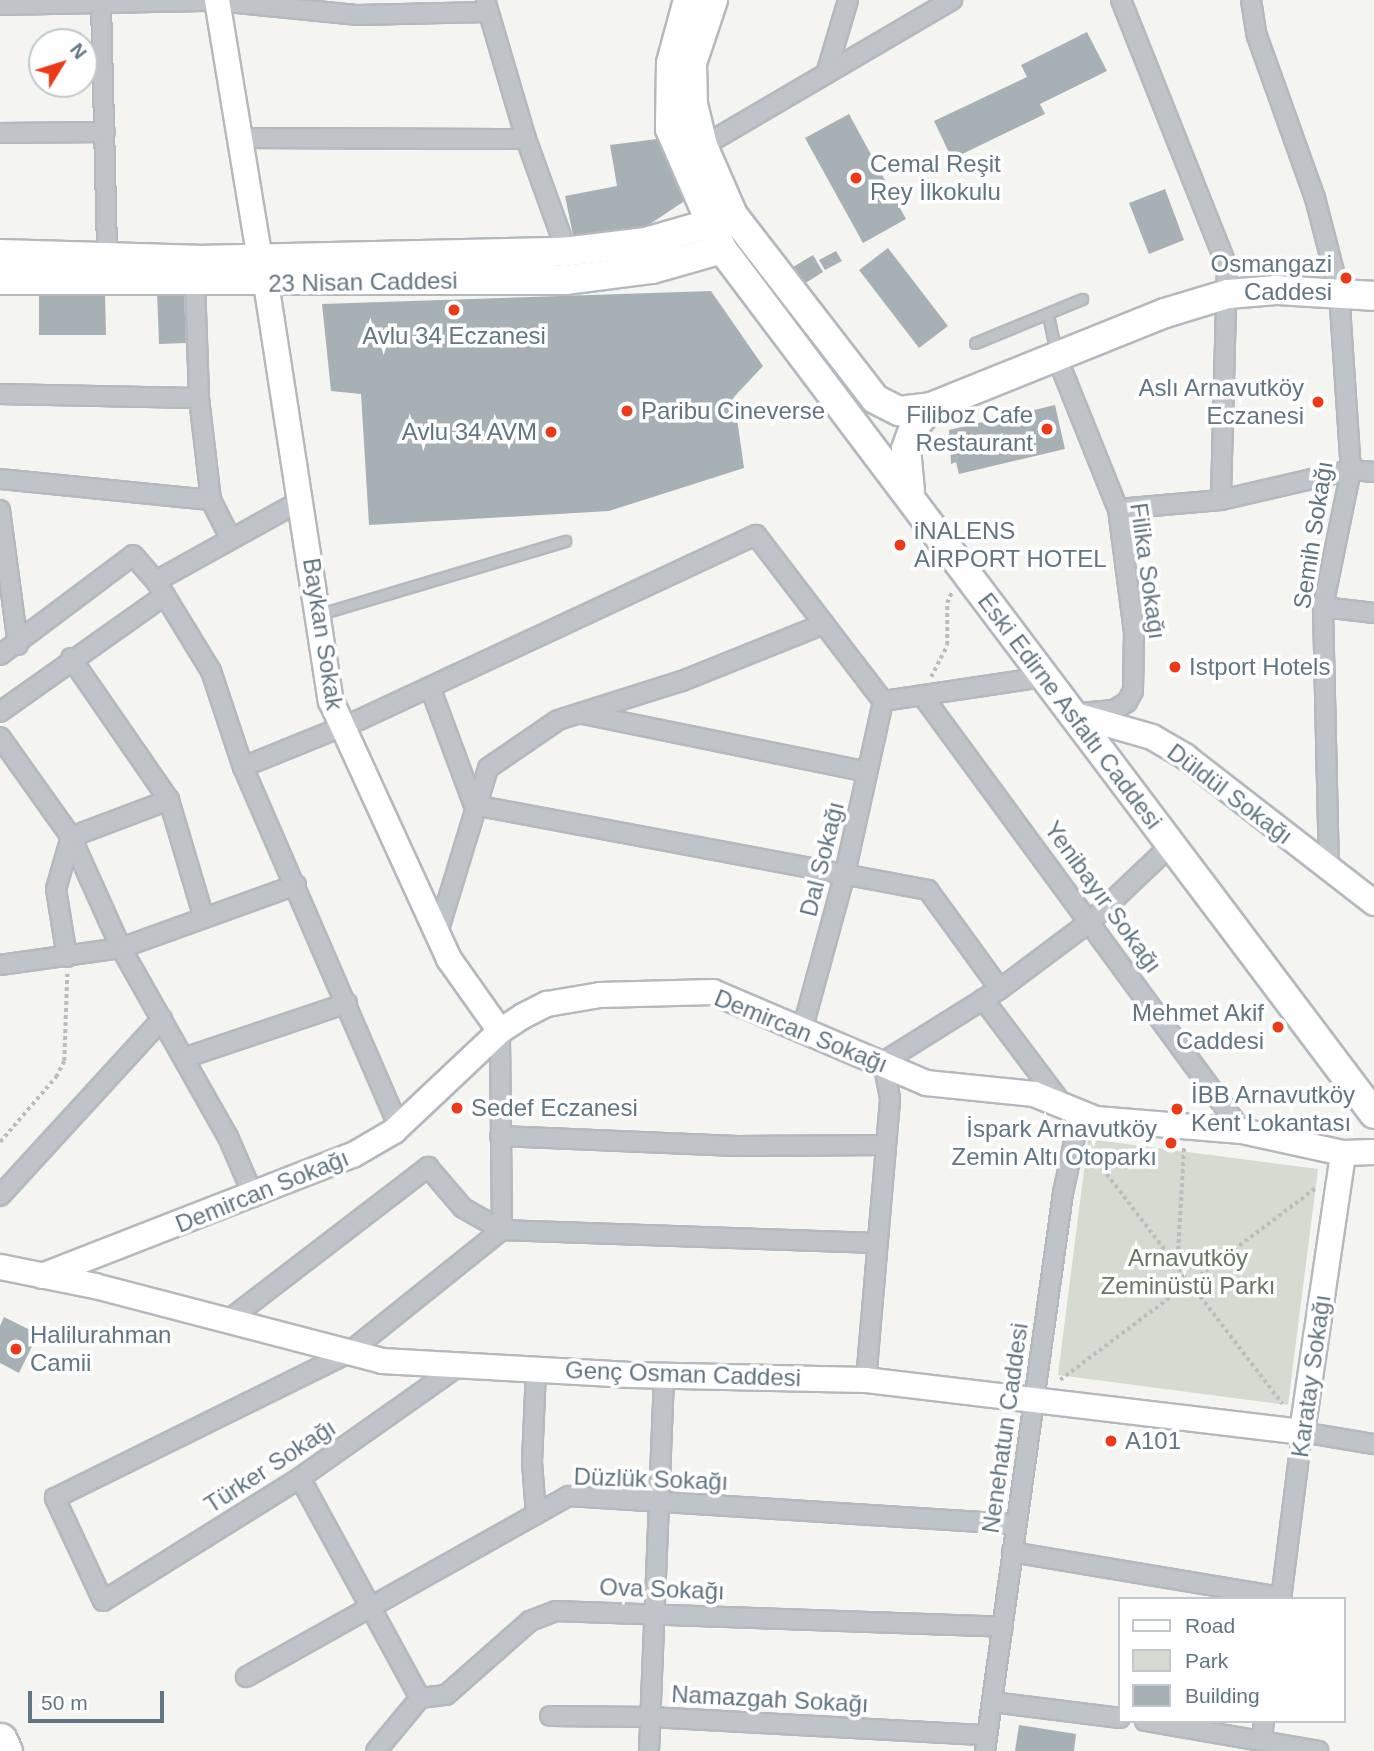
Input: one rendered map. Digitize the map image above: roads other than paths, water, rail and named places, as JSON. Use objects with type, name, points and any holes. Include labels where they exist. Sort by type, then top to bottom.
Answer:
[{"type":"highway","points":[[0,1740],[5,1751]]},
{"type":"main road","name":"Eski Edirne Asfaltı Caddesi","points":[[688,0],[671,63],[670,129],[708,224],[722,249],[911,495],[1170,846],[1374,1114]]},
{"type":"main road","points":[[713,0],[692,62],[693,104],[703,146],[748,239],[875,399],[899,411],[931,407],[1165,313],[1228,294],[1339,291],[1374,296]]},
{"type":"main road","name":"23 Nisan Caddesi","points":[[0,280],[194,282],[263,271],[567,252],[646,242],[708,224]]},
{"type":"main road","name":"23 Nisan Caddesi","points":[[0,254],[107,255],[263,271],[565,280],[652,269],[722,249]]},
{"type":"main road","points":[[911,495],[905,471],[906,449],[914,427],[931,407]]},
{"type":"street","points":[[826,74],[848,0]]},
{"type":"street","points":[[1121,0],[1227,267],[1221,500]]},
{"type":"street","name":"Semih Sokağı","points":[[1251,0],[1257,36],[1315,198],[1339,291],[1351,470],[1324,607],[1329,870]]},
{"type":"street","points":[[0,5],[217,1],[357,7],[486,6],[526,139],[567,252]]},
{"type":"street","name":"Baykan Sokak","points":[[217,1],[302,500],[331,701],[341,728],[465,986],[500,1031]]},
{"type":"street","points":[[703,146],[945,2]]},
{"type":"street","points":[[101,3],[107,255]]},
{"type":"street","points":[[0,133],[105,132]]},
{"type":"street","points":[[239,138],[526,139]]},
{"type":"street","points":[[194,282],[199,398],[211,500],[230,538]]},
{"type":"street","name":"Filika Sokağı","points":[[1056,355],[1118,509],[1134,632],[1133,691],[1127,702],[1114,710],[1072,714]]},
{"type":"street","points":[[0,394],[199,398]]},
{"type":"street","points":[[1118,509],[1221,500],[1351,470],[1374,472]]},
{"type":"street","points":[[0,479],[211,500]]},
{"type":"street","points":[[0,712],[160,588],[230,538],[302,500]]},
{"type":"street","points":[[0,510],[18,645]]},
{"type":"street","points":[[243,767],[341,728],[756,535],[883,701],[1044,677]]},
{"type":"street","points":[[0,654],[18,645],[133,555],[160,588],[211,671],[243,767],[399,1127]]},
{"type":"street","points":[[1324,607],[1374,613]]},
{"type":"street","points":[[438,932],[474,805],[488,768],[558,720],[682,681],[824,624]]},
{"type":"street","points":[[71,658],[169,800],[204,918]]},
{"type":"street","points":[[430,687],[474,805]]},
{"type":"street","name":"Yenibayır Sokağı","points":[[922,695],[1091,921],[1242,1130]]},
{"type":"street","name":"Dal Sokağı","points":[[803,1027],[845,873],[883,701]]},
{"type":"street","points":[[580,713],[867,772]]},
{"type":"street","name":"Düldül Sokağı","points":[[1072,714],[1152,737],[1186,757],[1374,904]]},
{"type":"street","points":[[0,737],[71,837],[121,948],[228,1137],[254,1197]]},
{"type":"street","points":[[71,837],[169,800]]},
{"type":"street","points":[[474,805],[928,890],[1000,989]]},
{"type":"street","points":[[67,957],[56,889],[71,837]]},
{"type":"street","points":[[866,1380],[875,1244],[890,1098],[883,1062],[1000,989],[1091,921],[1170,846]]},
{"type":"street","points":[[0,965],[121,948],[296,885]]},
{"type":"street","name":"Demircan Sokağı","points":[[42,1276],[326,1168],[399,1127],[500,1031],[547,1004],[600,995],[682,989],[713,992],[803,1027],[926,1083],[1034,1094],[1073,1118],[1242,1130],[1342,1161],[1374,1152]]},
{"type":"street","points":[[984,999],[1073,1118]]},
{"type":"street","points":[[184,1058],[347,1003]]},
{"type":"street","points":[[0,1196],[162,1018]]},
{"type":"street","points":[[500,1031],[502,1230]]},
{"type":"street","name":"Nenehatun Caddesi","points":[[986,1743],[1073,1118]]},
{"type":"street","points":[[500,1136],[737,1146],[886,1145]]},
{"type":"street","name":"Karatay Sokağı","points":[[1281,1597],[1302,1432],[1342,1161]]},
{"type":"street","points":[[226,1322],[428,1167],[463,1208],[502,1230],[875,1244]]},
{"type":"street","points":[[347,1354],[502,1230]]},
{"type":"street","name":"Genç Osman Caddesi","points":[[0,1267],[347,1354],[460,1365],[664,1376],[866,1380],[1302,1432],[1374,1444]]},
{"type":"street","name":"Türker Sokağı","points":[[347,1354],[55,1498],[103,1601],[300,1478],[460,1365]]},
{"type":"street","points":[[536,1368],[532,1462],[536,1514]]},
{"type":"street","points":[[649,1751],[664,1376]]},
{"type":"street","points":[[300,1478],[420,1698],[376,1751]]},
{"type":"street","name":"Düzlük Sokağı","points":[[246,1677],[371,1604],[569,1496],[1016,1524]]},
{"type":"street","points":[[1012,1552],[1275,1597]]},
{"type":"street","name":"Ova Sokağı","points":[[420,1698],[433,1700],[462,1685],[541,1615],[656,1612],[1003,1627]]},
{"type":"street","points":[[992,1702],[1118,1718]]},
{"type":"street","name":"Namazgah Sokağı","points":[[550,1716],[650,1717],[986,1743]]},
{"type":"street","points":[[1171,1723],[1263,1730],[1318,1751]]},
{"type":"lane","points":[[975,343],[1082,299]]},
{"type":"lane","points":[[1048,314],[1056,355]]},
{"type":"lane","points":[[319,614],[565,541]]},
{"type":"place","name":"Cemal Reşit Rey İlkokulu","points":[[856,178]]},
{"type":"place","name":"Osmangazi Caddesi","points":[[1346,278]]},
{"type":"place","name":"Avlu 34 Eczanesi","points":[[454,310]]},
{"type":"place","name":"Aslı Arnavutköy Eczanesi","points":[[1318,402]]},
{"type":"place","name":"Paribu Cineverse","points":[[627,411]]},
{"type":"place","name":"Filiboz Cafe Restaurant","points":[[1047,429]]},
{"type":"place","name":"Avlu 34 AVM","points":[[551,432]]},
{"type":"place","name":"iNALENS AİRPORT HOTEL","points":[[900,545]]},
{"type":"place","name":"Istport Hotels","points":[[1175,667]]},
{"type":"place","name":"Mehmet Akif Caddesi","points":[[1278,1027]]},
{"type":"place","name":"Sedef Eczanesi","points":[[457,1108]]},
{"type":"place","name":"İBB Arnavutköy Kent Lokantası","points":[[1177,1109]]},
{"type":"place","name":"İspark Arnavutköy Zemin Altı Otoparkı","points":[[1171,1143]]},
{"type":"place","name":"Halilurahman Camii","points":[[16,1349]]},
{"type":"place","name":"A101","points":[[1111,1441]]},
{"type":"park label","name":"Arnavutköy Zeminüstü Parkı","points":[[1188,1272]]}]
